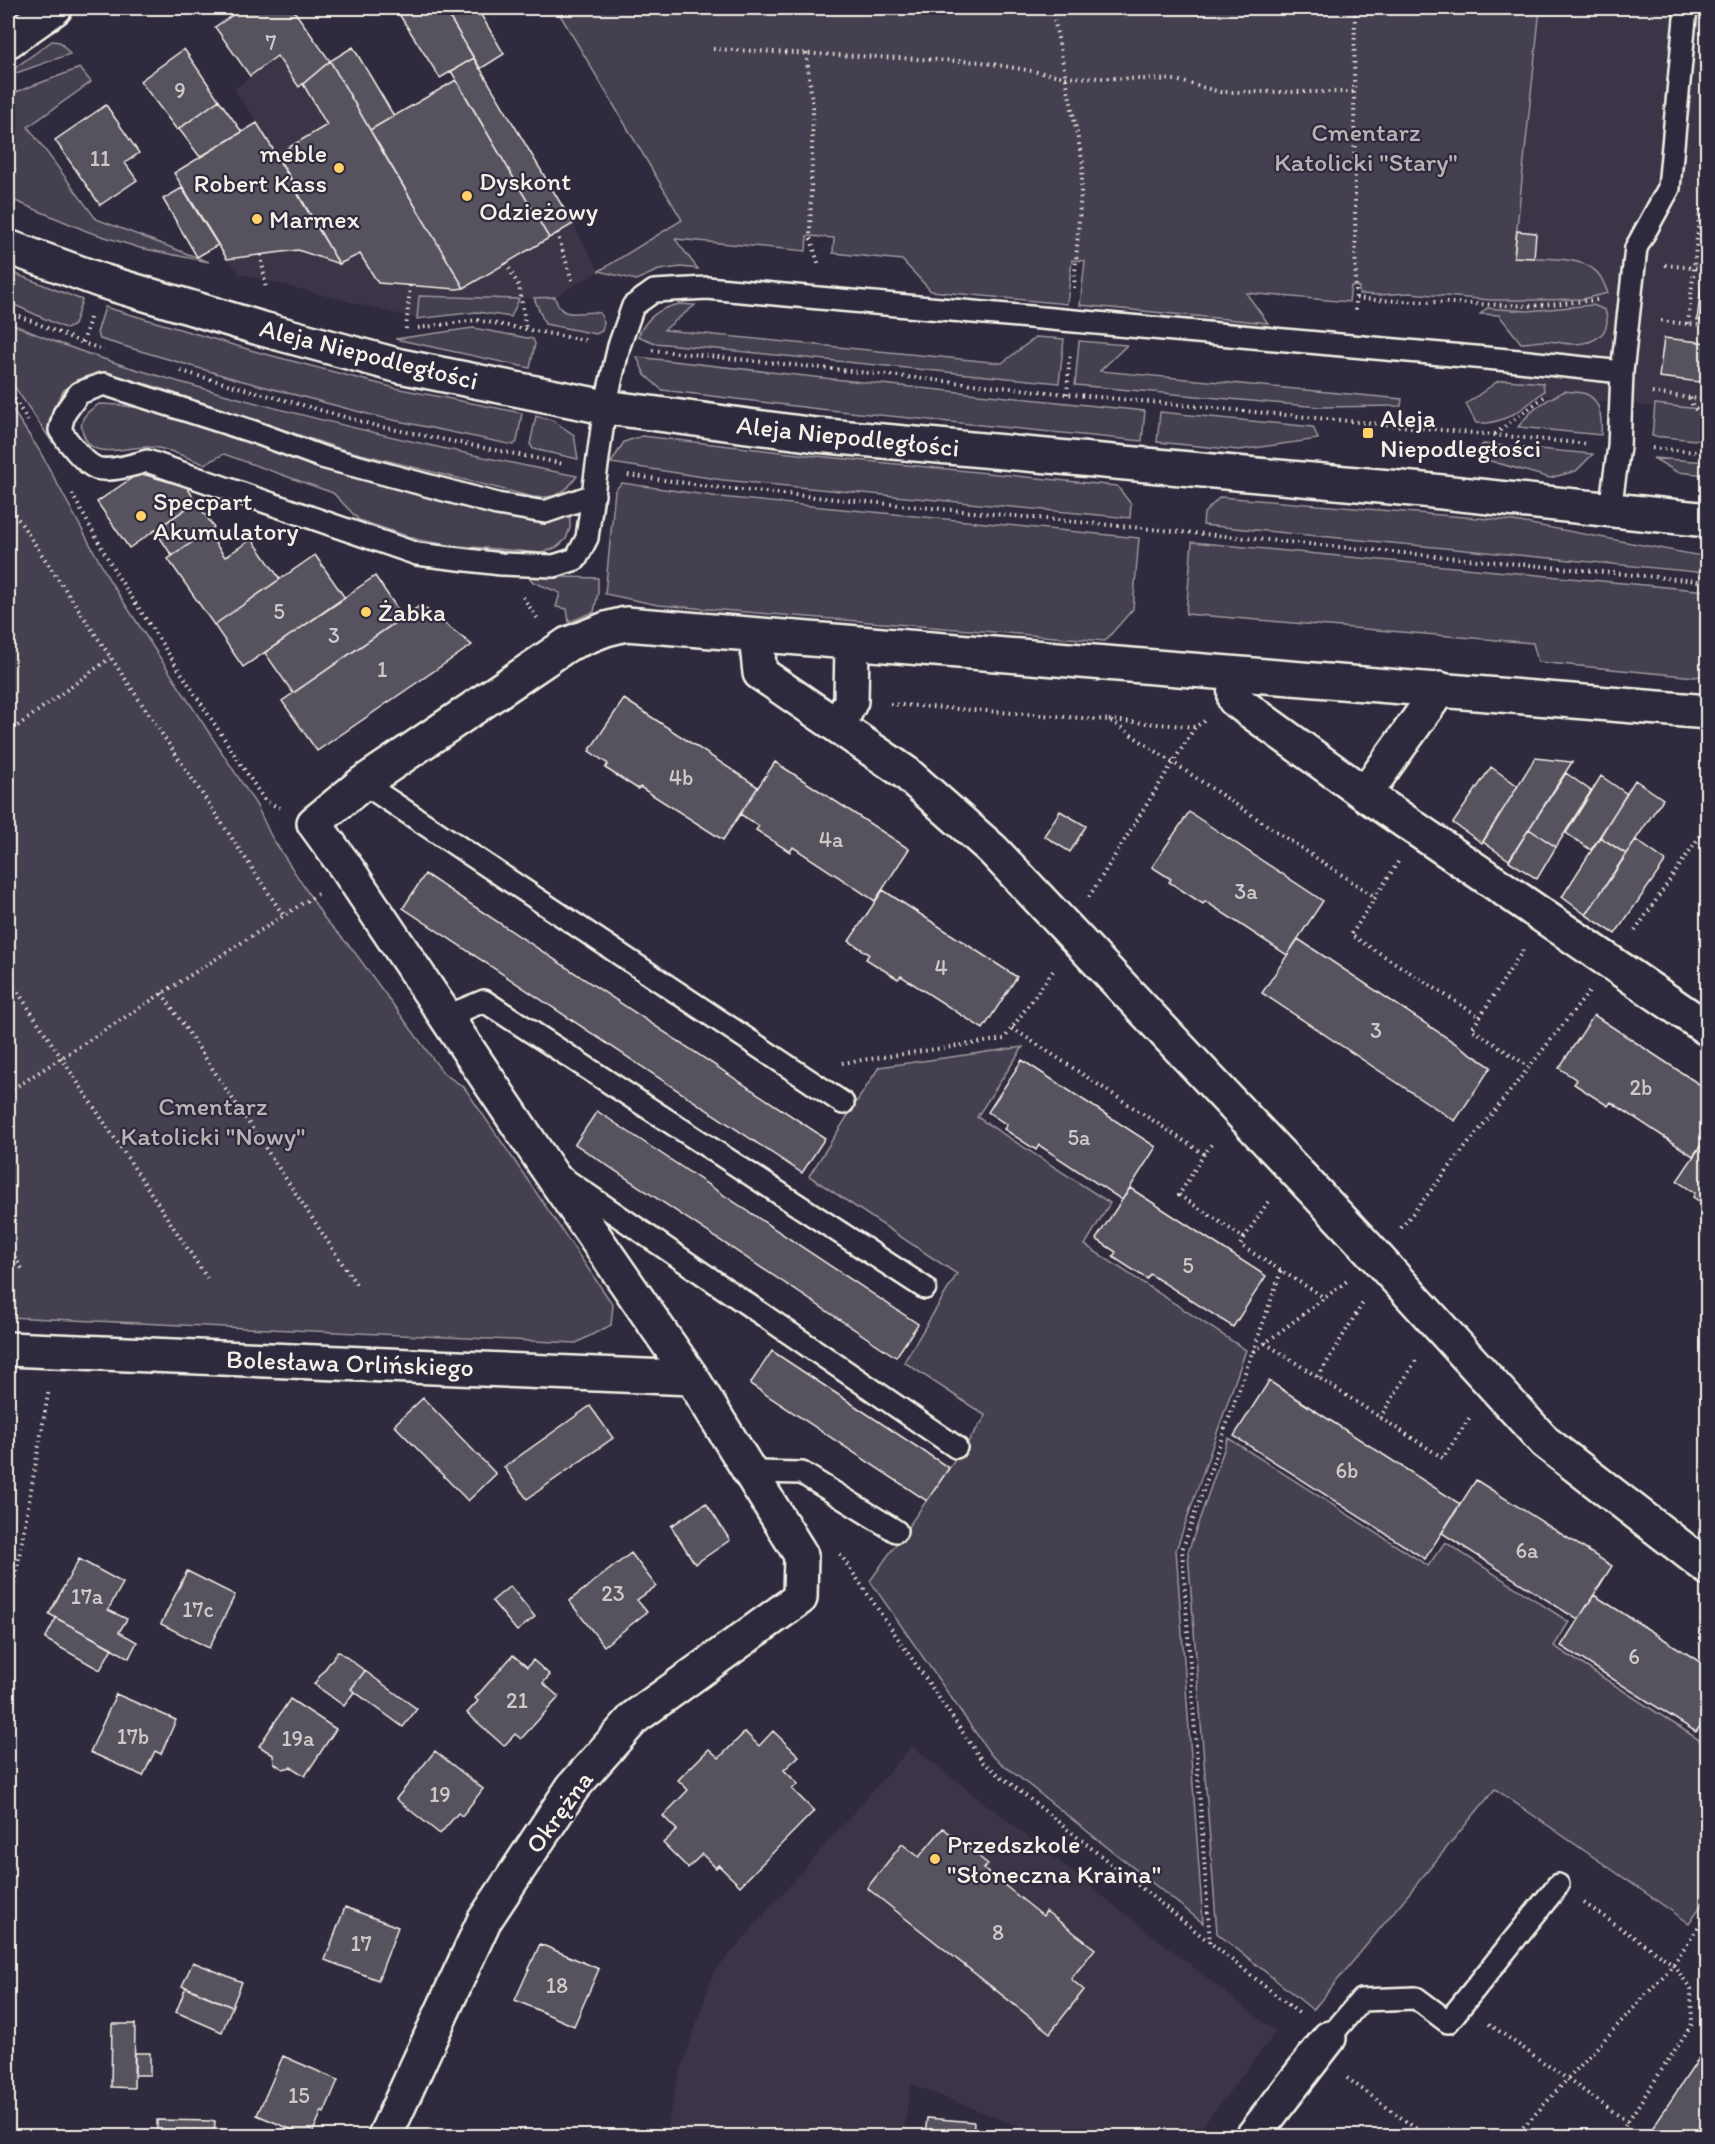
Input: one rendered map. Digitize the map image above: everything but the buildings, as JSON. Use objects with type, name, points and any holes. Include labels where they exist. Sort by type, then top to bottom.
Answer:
[{"type":"street","points":[[8,41],[55,8]]},
{"type":"street","name":"Aleja Niepodległości","points":[[8,247],[102,281],[259,328],[400,366],[605,407],[816,435],[1707,520]]},
{"type":"street","points":[[750,1472],[692,1378],[314,823],[363,783],[568,644],[626,624],[852,643],[1235,687],[1440,689],[1707,712]]},
{"type":"street","points":[[756,636],[760,673],[845,714],[906,773],[993,850],[1291,1166],[1545,1442],[1707,1568]]},
{"type":"street","points":[[845,714],[852,643]]},
{"type":"street","points":[[1235,687],[1365,794],[1707,1029]]},
{"type":"street","points":[[1365,794],[1440,689]]},
{"type":"street","name":"Bolesława Orlińskiego","points":[[8,1349],[692,1378]]},
{"type":"street","name":"Okrężna","points":[[385,2136],[484,1921],[573,1787],[635,1717],[800,1598],[801,1555],[750,1472]]},
{"type":"street","points":[[1253,2136],[1322,2047]]},
{"type":"lane","points":[[1610,509],[1618,447],[1622,372],[1636,248],[1669,188],[1686,8]]},
{"type":"lane","points":[[594,495],[545,512],[497,504],[322,457],[254,432],[104,384],[79,393],[64,414],[60,430],[73,449],[95,468],[125,468],[147,461],[417,555],[554,567],[576,559],[587,538],[594,495],[605,407],[619,346],[633,306],[654,291],[707,288],[1622,372]]},
{"type":"lane","points":[[363,783],[843,1103]]},
{"type":"lane","points":[[445,1017],[484,1000],[925,1288]]},
{"type":"lane","points":[[547,1168],[956,1447]]},
{"type":"lane","points":[[750,1472],[802,1473],[896,1531]]},
{"type":"lane","points":[[1322,2047],[1361,2000],[1416,1998],[1448,2022],[1558,1886]]},
{"type":"path","points":[[1052,8],[1083,164],[1074,293]]},
{"type":"path","points":[[1355,8],[1356,298],[1529,306],[1631,296]]},
{"type":"path","points":[[713,48],[981,62],[1066,77],[1176,80],[1220,92],[1354,92]]},
{"type":"path","points":[[806,53],[813,107],[810,236]]},
{"type":"path","points":[[1688,324],[1700,209]]},
{"type":"path","points":[[557,233],[572,280]]},
{"type":"path","points":[[261,255],[267,296]]},
{"type":"path","points":[[506,263],[519,286],[526,329]]},
{"type":"path","points":[[1665,265],[1703,269]]},
{"type":"path","points":[[82,344],[102,281]]},
{"type":"path","points":[[406,330],[410,286]]},
{"type":"path","points":[[8,311],[82,344],[105,350]]},
{"type":"path","points":[[394,327],[406,330],[476,320],[619,346],[1067,394],[1618,447],[1707,453]]},
{"type":"path","points":[[1656,320],[1707,326]]},
{"type":"path","points":[[1067,394],[1070,351]]},
{"type":"path","points":[[1494,435],[1552,392],[1575,368]]},
{"type":"path","points":[[173,369],[377,426],[597,471],[733,489],[1707,582]]},
{"type":"path","points":[[8,389],[33,428]]},
{"type":"path","points":[[1648,393],[1707,400]]},
{"type":"path","points":[[1690,398],[1693,407],[1707,421]]},
{"type":"path","points":[[68,488],[117,575],[265,801],[314,823]]},
{"type":"path","points":[[8,504],[284,916]]},
{"type":"path","points":[[501,564],[547,631],[568,644]]},
{"type":"path","points":[[8,733],[110,658]]},
{"type":"path","points":[[1087,899],[1195,727],[1235,687]]},
{"type":"path","points":[[845,714],[1109,720],[1195,727]]},
{"type":"path","points":[[1109,720],[1172,764],[1376,897]]},
{"type":"path","points":[[1419,830],[1351,935],[1479,1017]]},
{"type":"path","points":[[8,1092],[350,873]]},
{"type":"path","points":[[1528,1066],[1472,1029],[1545,917]]},
{"type":"path","points":[[794,1070],[1004,1039],[1075,938]]},
{"type":"path","points":[[8,977],[207,1278]]},
{"type":"path","points":[[162,993],[356,1284]]},
{"type":"path","points":[[1012,1028],[1204,1154]]},
{"type":"path","points":[[1237,1109],[1204,1154],[1179,1195],[1244,1238]]},
{"type":"path","points":[[1318,1377],[1381,1263],[1456,1159]]},
{"type":"path","points":[[1291,1166],[1240,1245],[1325,1298]]},
{"type":"path","points":[[8,1247],[23,1270]]},
{"type":"path","points":[[1252,1353],[1325,1298],[1381,1263]]},
{"type":"path","points":[[1210,1943],[1182,1550],[1281,1271]]},
{"type":"path","points":[[1380,1418],[1438,1324]]},
{"type":"path","points":[[1265,1344],[1443,1458],[1492,1384]]},
{"type":"path","points":[[8,1619],[51,1378]]},
{"type":"path","points":[[839,1553],[983,1762],[1306,2020],[1293,2037],[1322,2047],[1426,2136]]},
{"type":"path","points":[[1558,1886],[1673,1964],[1691,1989],[1692,2024],[1618,2136]]},
{"type":"path","points":[[1515,2136],[1673,1964],[1707,1914]]},
{"type":"path","points":[[1462,2005],[1628,2122]]},
{"type":"shaded area","points":[[1520,8],[1707,8],[1707,412],[1518,393],[1522,343],[1492,299]]},
{"type":"shaded area","points":[[277,58],[299,88],[330,61],[370,129],[454,79],[451,71],[480,69],[599,271],[555,297],[500,300],[419,296],[417,319],[240,274],[227,259],[174,173],[257,123],[234,89]]},
{"type":"shaded area","name":"Przedszkole \"Słoneczna Kraina\"","points":[[912,1746],[1276,2032],[1195,2136],[1043,2136],[911,2084],[903,2136],[666,2136],[676,2084],[714,1972]]},
{"type":"green space","name":"Cmentarz Katolicki \"Stary\"","points":[[556,8],[1540,8],[1514,256],[1566,260],[1585,265],[1598,274],[1608,293],[1583,299],[1490,300],[1410,293],[1359,294],[1359,287],[1351,286],[1349,302],[1246,293],[1268,323],[1080,305],[1085,261],[1072,260],[1067,304],[931,291],[902,260],[833,253],[834,238],[810,236],[807,236],[806,251],[675,239],[698,269],[681,267],[659,270],[636,280],[599,271],[682,220]]},
{"type":"green space","points":[[52,41],[60,42],[70,54],[8,76],[8,73]]},
{"type":"green space","points":[[80,68],[91,82],[28,127],[96,219],[209,262],[140,248],[89,232],[8,198],[8,95]]},
{"type":"green space","points":[[8,271],[82,300],[74,325],[67,329],[8,302]]},
{"type":"green space","points":[[419,296],[519,299],[511,317],[477,312],[417,319]]},
{"type":"green space","points":[[555,297],[562,310],[567,312],[600,313],[604,323],[602,331],[596,334],[545,324],[534,298]]},
{"type":"green space","points":[[680,304],[695,305],[664,330],[1002,363],[1036,337],[1064,339],[1059,383],[655,343],[638,336],[654,314]]},
{"type":"green space","points":[[1593,305],[1605,310],[1607,318],[1604,331],[1600,336],[1588,342],[1570,344],[1545,341],[1521,343],[1499,315],[1480,314],[1487,308],[1527,311]]},
{"type":"green space","points":[[105,307],[254,351],[395,388],[522,413],[517,442],[513,445],[379,417],[239,380],[100,339],[97,333]]},
{"type":"green space","points":[[8,322],[89,354],[227,395],[401,439],[577,476],[558,494],[533,497],[341,449],[150,385],[98,372],[77,380],[64,390],[54,407],[52,442],[8,377]]},
{"type":"green space","points":[[473,328],[533,339],[535,344],[530,368],[395,339]]},
{"type":"green space","points":[[1079,341],[1127,345],[1100,371],[1402,399],[1401,406],[1319,407],[1075,385]]},
{"type":"green space","points":[[637,357],[1145,411],[1142,441],[819,409],[662,390],[645,375]]},
{"type":"green space","points":[[1498,381],[1543,383],[1544,391],[1513,415],[1495,422],[1476,423],[1466,404]]},
{"type":"green space","points":[[1565,391],[1586,394],[1595,401],[1601,417],[1601,435],[1518,427],[1539,406]]},
{"type":"green space","name":"Cmentarz Katolicki \"Nowy\"","points":[[8,403],[39,450],[110,581],[257,806],[271,836],[325,919],[353,950],[444,1074],[464,1087],[613,1305],[611,1325],[576,1343],[8,1317]]},
{"type":"green space","points":[[99,404],[150,410],[176,417],[305,462],[526,521],[556,521],[570,515],[570,528],[566,539],[557,547],[542,553],[448,545],[419,540],[359,520],[333,493],[224,454],[204,464],[157,448],[141,447],[110,451],[92,447],[86,440],[82,421],[86,414]]},
{"type":"green space","points":[[1655,404],[1707,410],[1707,441],[1652,436]]},
{"type":"green space","points":[[1160,412],[1313,427],[1318,439],[1239,450],[1157,442]]},
{"type":"green space","points":[[536,416],[552,420],[574,435],[578,459],[533,449],[530,444]]},
{"type":"green space","points":[[642,436],[1117,486],[1131,504],[1130,518],[723,480],[611,463],[624,442]]},
{"type":"green space","points":[[1483,444],[1593,454],[1576,471],[1550,478],[1473,456]]},
{"type":"green space","points":[[1653,458],[1707,462],[1707,475],[1677,472]]},
{"type":"green space","points":[[622,483],[720,497],[1139,538],[1133,609],[1105,641],[658,605],[605,594],[615,490]]},
{"type":"green space","points":[[1220,497],[1514,521],[1707,557],[1707,573],[1203,525],[1204,513]]},
{"type":"green space","points":[[1192,542],[1707,591],[1707,675],[1695,677],[1538,662],[1533,643],[1186,614]]},
{"type":"green space","points":[[528,576],[598,578],[594,612],[569,622],[567,609],[556,607],[560,593],[533,582]]},
{"type":"green space","points":[[1023,1047],[977,1117],[1110,1203],[1085,1245],[1246,1350],[1176,1550],[1203,1923],[991,1755],[870,1581],[986,1416],[904,1362],[957,1274],[809,1176],[879,1067]]},
{"type":"green space","points":[[1228,1438],[1428,1566],[1445,1542],[1569,1622],[1554,1646],[1707,1745],[1707,1897],[1689,1923],[1495,1789],[1313,2010],[1217,1933],[1188,1552]]},
{"type":"place","name":"meble Robert Kass","points":[[339,168]]},
{"type":"place","name":"Dyskont Odzieżowy","points":[[467,196]]},
{"type":"place","name":"Marmex","points":[[257,219]]},
{"type":"place","name":"Aleja Niepodległości","points":[[1368,433]]},
{"type":"place","name":"Specpart Akumulatory","points":[[141,516]]},
{"type":"place","name":"Żabka","points":[[366,612]]},
{"type":"place","name":"Przedszkole \"Słoneczna Kraina\"","points":[[935,1859]]}]
